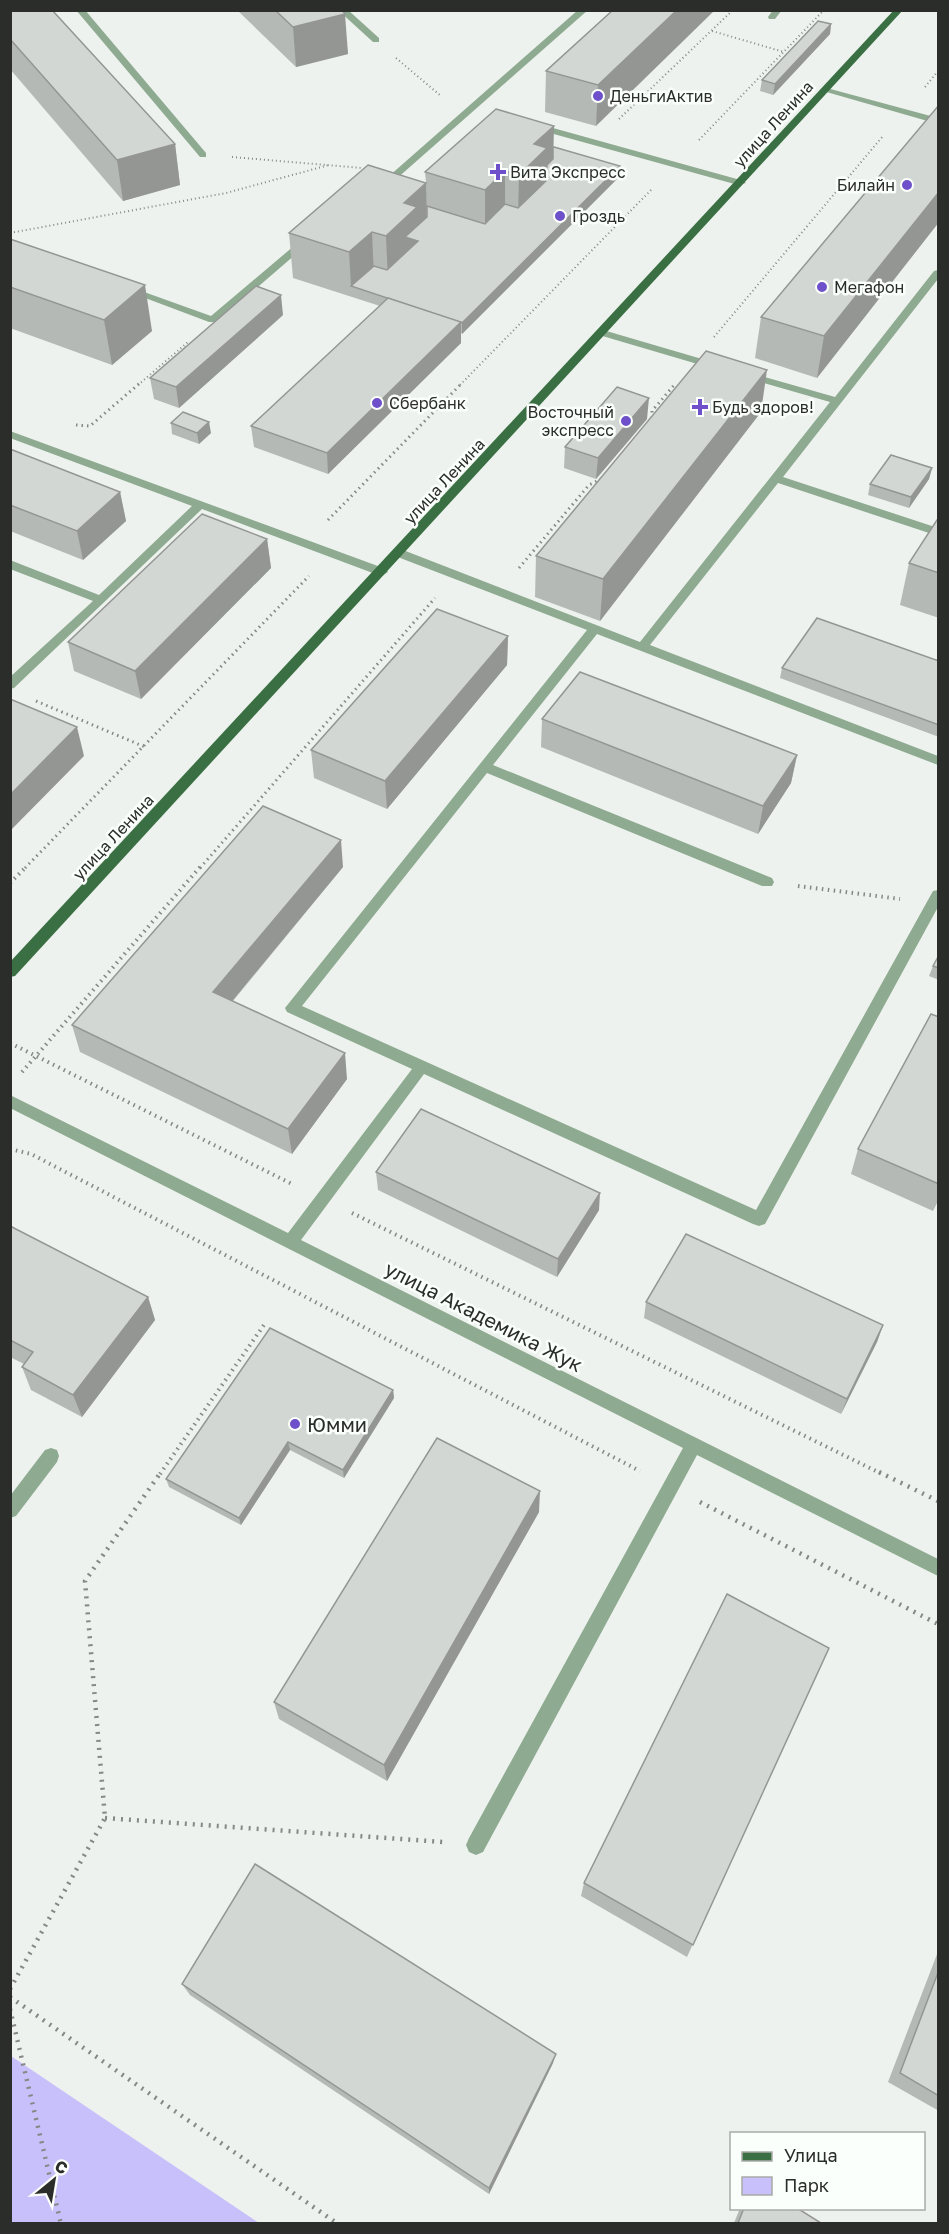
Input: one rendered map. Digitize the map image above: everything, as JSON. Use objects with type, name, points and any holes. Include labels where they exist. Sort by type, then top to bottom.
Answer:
[{"type":"main road","name":"улица Ленина","points":[[10,972],[603,333],[899,10]]},
{"type":"street","points":[[80,10],[203,155]]},
{"type":"street","points":[[342,10],[376,40]]},
{"type":"street","points":[[374,191],[401,171],[585,10]]},
{"type":"street","points":[[826,89],[939,121]]},
{"type":"street","points":[[468,112],[483,112]]},
{"type":"street","points":[[528,124],[741,183]]},
{"type":"street","points":[[123,288],[213,320],[310,238]]},
{"type":"street","points":[[642,647],[939,273]]},
{"type":"street","points":[[603,333],[837,401]]},
{"type":"street","points":[[10,434],[382,572]]},
{"type":"street","points":[[777,478],[939,532]]},
{"type":"street","points":[[10,685],[201,504]]},
{"type":"street","points":[[399,553],[939,761]]},
{"type":"street","points":[[10,564],[101,600]]},
{"type":"street","points":[[595,629],[292,1008],[759,1219],[936,899]]},
{"type":"street","points":[[485,766],[767,882]]},
{"type":"street","points":[[290,1242],[422,1066]]},
{"type":"street","name":"улица Академика Жук","points":[[10,1101],[939,1568]]},
{"type":"street","points":[[476,1845],[694,1444]]},
{"type":"street","points":[[10,1510],[51,1456]]},
{"type":"path","points":[[594,143],[733,10]]},
{"type":"path","points":[[10,883],[146,747],[318,567],[322,526],[824,10]]},
{"type":"path","points":[[712,31],[784,52]]},
{"type":"path","points":[[376,40],[468,112]]},
{"type":"path","points":[[645,426],[653,417],[652,411],[694,360],[939,71]]},
{"type":"path","points":[[203,155],[401,171]]},
{"type":"path","points":[[10,233],[226,193],[329,165]]},
{"type":"path","points":[[67,425],[90,426],[213,320]]},
{"type":"path","points":[[500,591],[589,485],[600,480],[607,471]]},
{"type":"path","points":[[17,1078],[455,575]]},
{"type":"path","points":[[31,699],[146,747]]},
{"type":"path","points":[[767,882],[936,899]]},
{"type":"path","points":[[10,1043],[322,1199],[939,1501]]},
{"type":"path","points":[[10,1149],[31,1154],[939,1624]]},
{"type":"path","points":[[10,1989],[105,1818],[85,1581],[266,1322]]},
{"type":"path","points":[[105,1818],[476,1845]]},
{"type":"path","points":[[10,1997],[338,2223]]},
{"type":"path","points":[[10,2009],[61,2223]]},
{"type":"green space","points":[[11,2056],[259,2223],[11,2223]]},
{"type":"building","points":[[10,10],[52,10],[175,144],[117,160],[10,39]]},
{"type":"building","points":[[275,10],[342,10],[345,14],[293,27]]},
{"type":"building","points":[[613,10],[677,10],[598,85],[546,71]]},
{"type":"building","points":[[818,21],[831,24],[775,84],[762,80]]},
{"type":"building","points":[[939,105],[939,192],[824,336],[761,317]]},
{"type":"building","points":[[496,109],[554,126],[534,144],[547,148],[519,175],[505,171],[485,190],[425,172]]},
{"type":"building","points":[[554,147],[620,166],[462,323],[351,286],[374,266],[387,270],[418,241],[405,237],[427,217],[427,206],[485,224],[505,204],[518,208],[546,181],[547,165],[553,159]]},
{"type":"building","points":[[368,165],[426,183],[404,203],[417,207],[386,236],[372,232],[349,252],[289,233]]},
{"type":"building","points":[[10,239],[145,285],[104,320],[10,287]]},
{"type":"building","points":[[256,286],[281,295],[176,387],[150,378]]},
{"type":"building","points":[[388,298],[461,322],[327,453],[251,426]]},
{"type":"building","points":[[706,351],[767,370],[603,579],[536,556]]},
{"type":"building","points":[[617,387],[649,398],[598,458],[565,447]]},
{"type":"building","points":[[183,412],[209,422],[197,433],[171,423]]},
{"type":"building","points":[[10,449],[120,492],[77,531],[10,505]]},
{"type":"building","points":[[891,455],[932,468],[911,497],[870,484]]},
{"type":"building","points":[[202,514],[267,539],[135,671],[68,642]]},
{"type":"building","points":[[937,520],[939,521],[939,573],[909,563]]},
{"type":"building","points":[[437,609],[508,636],[385,781],[311,750]]},
{"type":"building","points":[[817,618],[939,661],[939,725],[782,668]]},
{"type":"building","points":[[580,672],[797,755],[763,806],[542,719]]},
{"type":"building","points":[[10,699],[77,727],[10,795]]},
{"type":"building","points":[[263,806],[341,840],[213,992],[345,1053],[288,1129],[72,1025]]},
{"type":"building","points":[[939,955],[939,968],[933,966]]},
{"type":"building","points":[[931,1014],[939,1017],[939,1184],[858,1149]]},
{"type":"building","points":[[421,1109],[600,1193],[558,1259],[376,1172]]},
{"type":"building","points":[[10,1226],[148,1297],[73,1395],[22,1367],[33,1352],[10,1340]]},
{"type":"building","points":[[686,1234],[883,1325],[847,1399],[646,1302]]},
{"type":"building","name":"Юмми","points":[[270,1328],[393,1390],[343,1470],[288,1442],[239,1518],[166,1479]]},
{"type":"building","points":[[437,1438],[540,1491],[384,1765],[274,1702]]},
{"type":"building","points":[[727,1594],[829,1648],[693,1945],[584,1883]]},
{"type":"building","points":[[255,1864],[556,2054],[489,2188],[182,1984]]},
{"type":"building","points":[[939,1970],[939,2096],[900,2073]]},
{"type":"building","points":[[743,2210],[800,2210],[821,2223],[738,2223]]},
{"type":"place","name":"ДеньгиАктив","points":[[598,96]]},
{"type":"place","name":"Вита Экспресс","points":[[498,172]]},
{"type":"place","name":"Билайн","points":[[907,185]]},
{"type":"place","name":"Гроздь","points":[[560,216]]},
{"type":"place","name":"Мегафон","points":[[822,287]]},
{"type":"place","name":"Сбербанк","points":[[377,403]]},
{"type":"place","name":"Будь здоров!","points":[[700,407]]},
{"type":"place","name":"Восточный экспресс","points":[[626,421]]},
{"type":"place","name":"Юмми","points":[[295,1424]]}]
